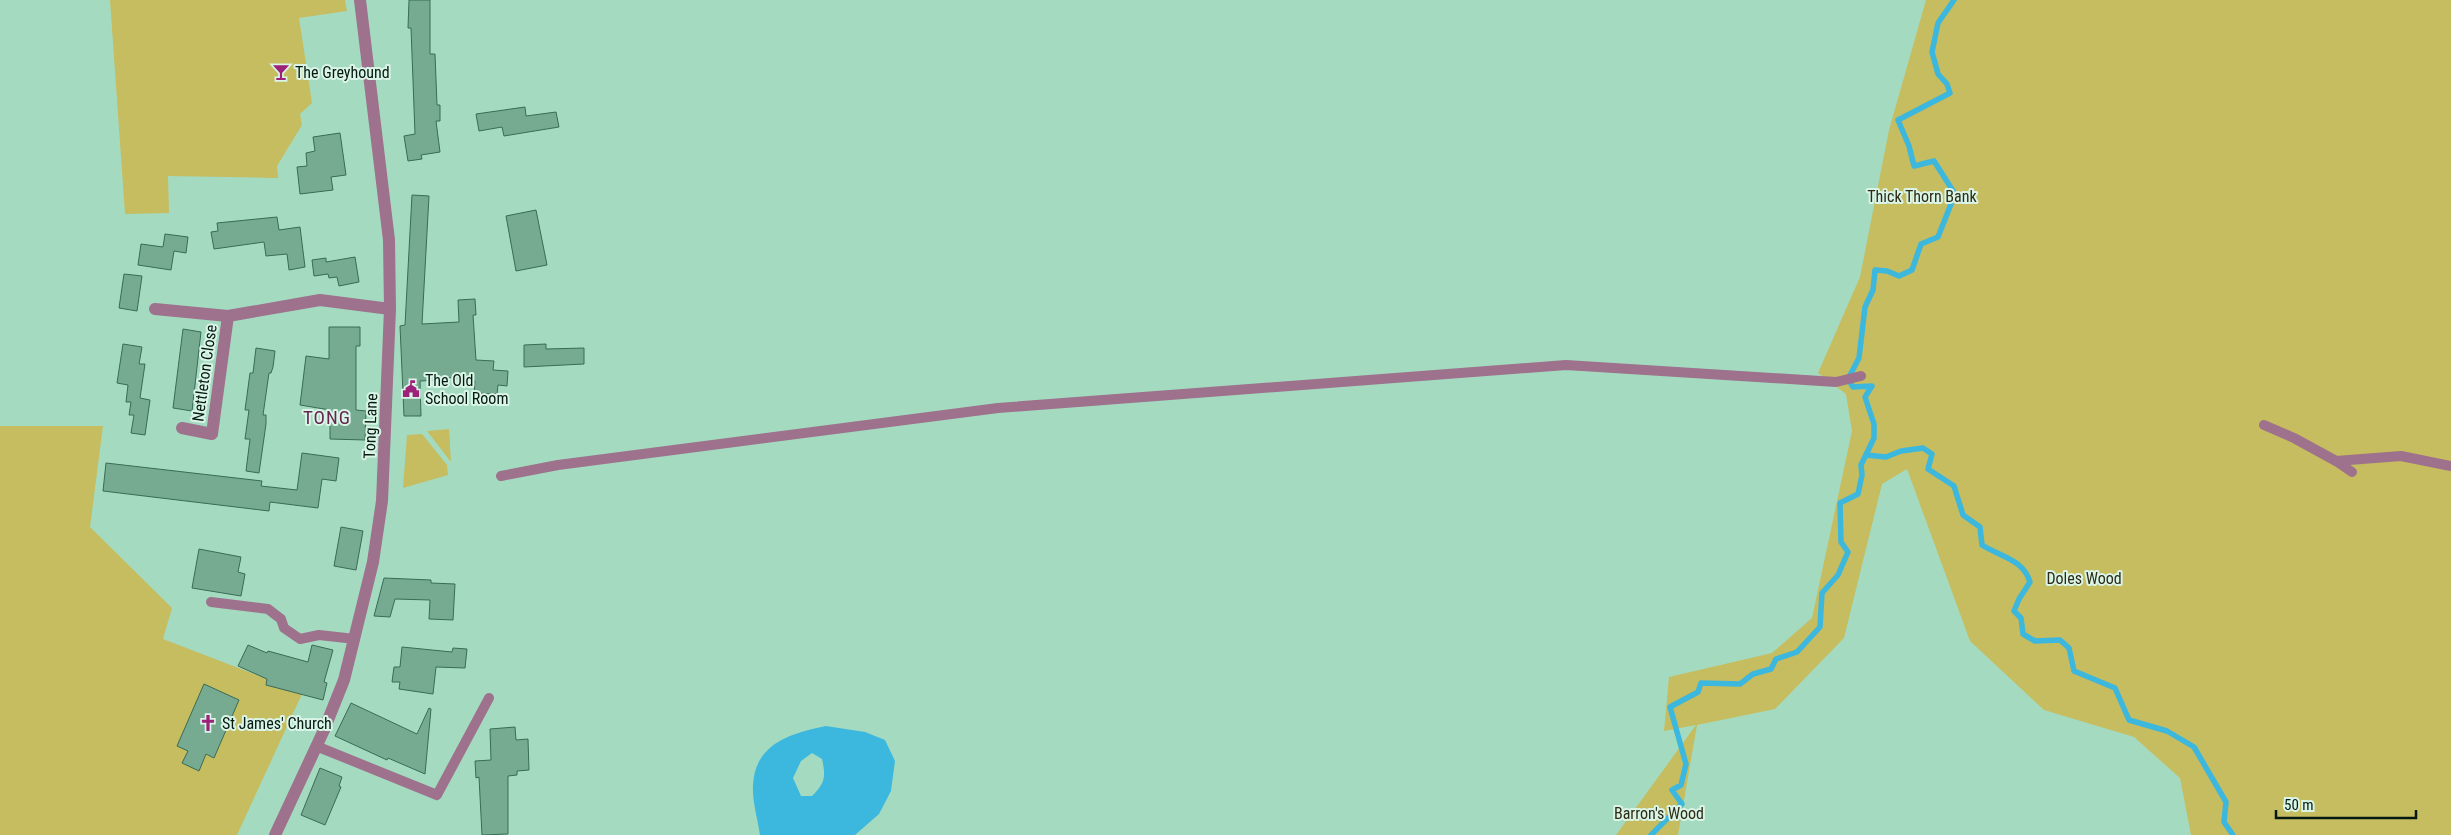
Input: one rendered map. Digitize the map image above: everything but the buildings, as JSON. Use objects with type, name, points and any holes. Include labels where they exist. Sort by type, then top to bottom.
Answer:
[{"type":"street","name":"Tong Lane","points":[[275,835],[344,680],[373,562],[382,501],[390,309],[389,240],[360,0]]},
{"type":"street","name":"Nettleton Close","points":[[155,309],[228,316],[320,300],[390,309]]},
{"type":"street","name":"Nettleton Close","points":[[182,428],[212,434],[228,316]]},
{"type":"lane","points":[[501,476],[558,465],[998,408],[1566,365],[1836,382],[1861,376]]},
{"type":"lane","points":[[2264,425],[2303,442],[2352,472]]},
{"type":"lane","points":[[2336,461],[2401,456],[2451,466]]},
{"type":"lane","points":[[211,602],[268,609],[281,619],[284,628],[300,639],[320,635],[355,639]]},
{"type":"lane","points":[[316,746],[437,795],[489,698]]},
{"type":"green space","points":[[110,0],[345,0],[347,11],[299,18],[312,103],[300,114],[302,125],[277,166],[278,178],[168,176],[169,213],[125,214]]},
{"type":"green space","points":[[1926,0],[2451,0],[2451,835],[2191,835],[2180,778],[2134,737],[2044,710],[1970,641],[1907,469],[1882,484],[1844,638],[1775,709],[1697,725],[1678,835],[1616,835],[1696,725],[1664,731],[1669,677],[1772,653],[1812,618],[1852,431],[1846,394],[1818,373],[1860,277],[1889,130]]},
{"type":"green space","points":[[0,426],[103,426],[90,527],[172,608],[163,639],[267,679],[266,685],[302,694],[237,835],[0,835]]},
{"type":"green space","points":[[449,429],[451,462],[427,431]]},
{"type":"green space","points":[[422,434],[447,465],[448,475],[403,488],[407,435]]},
{"type":"water","points":[[826,726],[865,732],[885,740],[895,761],[891,791],[879,814],[855,835],[760,835],[754,804],[753,785],[755,771],[760,759],[778,742],[788,737]],"holes":[[[812,753],[822,759],[824,775],[820,787],[812,796],[801,796],[793,778],[801,761]]]},
{"type":"waterway","points":[[1651,835],[1682,804],[1672,790],[1681,785],[1686,764],[1670,707],[1698,692],[1701,683],[1740,684],[1753,674],[1771,669],[1776,659],[1797,652],[1820,627],[1822,593],[1838,575],[1848,552],[1841,542],[1840,503],[1858,494],[1862,475],[1861,465],[1874,438],[1874,424],[1865,397],[1872,386],[1853,387],[1848,379],[1859,358],[1865,307],[1873,290],[1875,270],[1887,271],[1899,276],[1912,270],[1921,244],[1938,237],[1955,194],[1934,161],[1914,166],[1909,146],[1898,120],[1950,93],[1947,84],[1938,74],[1932,52],[1938,23],[1954,0]]},
{"type":"waterway","points":[[1866,455],[1886,457],[1901,451],[1923,448],[1932,454],[1928,469],[1954,486],[1963,515],[1980,527],[1982,545],[2017,563],[2027,574],[2030,582],[2014,611],[2021,618],[2023,634],[2035,641],[2060,640],[2069,648],[2074,671],[2115,688],[2129,720],[2167,731],[2194,747],[2226,802],[2224,822],[2233,835]]},
{"type":"place","name":"The Greyhound","points":[[281,72]]},
{"type":"place","name":"The Old School Room","points":[[411,389]]},
{"type":"place","name":"St James' Church","points":[[208,723]]},
{"type":"district","name":"TONG","points":[[327,417]]},
{"type":"park label","name":"Thick Thorn Bank","points":[[1922,196]]},
{"type":"park label","name":"Doles Wood","points":[[2084,578]]},
{"type":"park label","name":"Barron's Wood","points":[[1659,813]]}]
